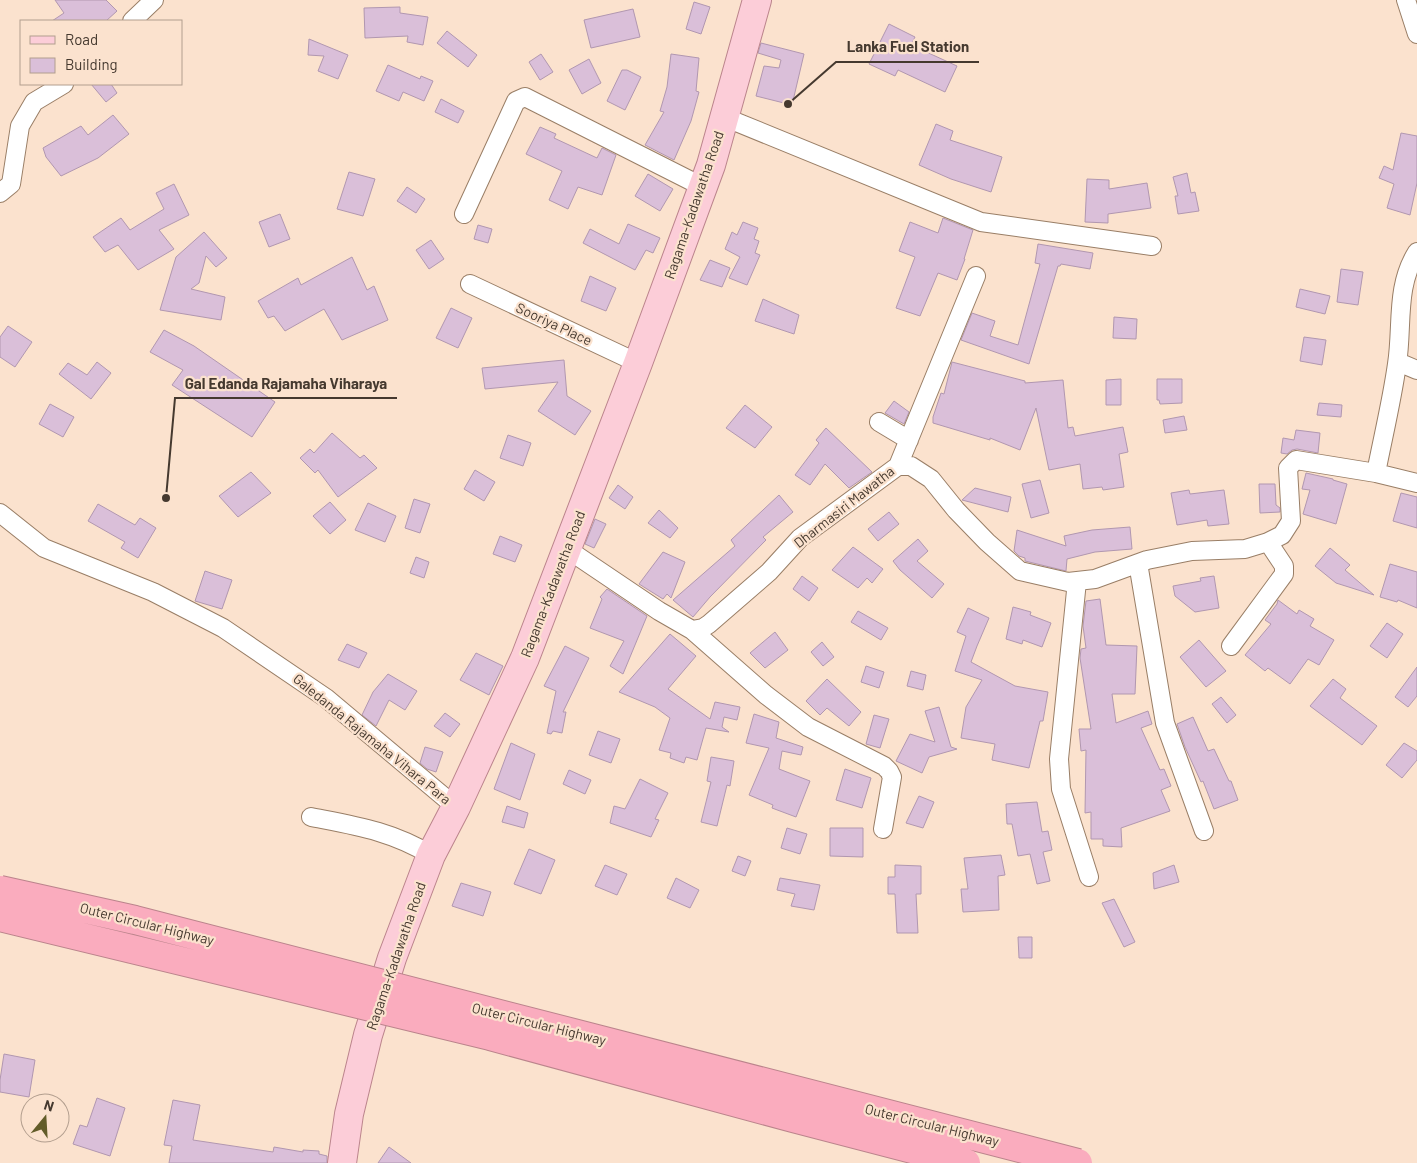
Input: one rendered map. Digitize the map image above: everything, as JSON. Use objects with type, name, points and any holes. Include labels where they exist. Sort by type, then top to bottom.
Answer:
[{"type":"highway","name":"Outer Circular Highway","points":[[0,890],[145,923],[1078,1163]]},
{"type":"highway","name":"Outer Circular Highway","points":[[0,917],[490,1036],[966,1163]]},
{"type":"main road","name":"Ragama-Kadawatha Road","points":[[342,1163],[349,1114],[368,1035],[392,958],[431,855],[456,807],[525,658],[638,363],[711,165],[757,0]]},
{"type":"street","points":[[133,20],[154,0]]},
{"type":"street","points":[[1406,0],[1417,34]]},
{"type":"street","points":[[0,193],[11,184],[20,126],[34,102],[62,85]]},
{"type":"street","points":[[464,214],[516,102],[525,97],[703,187]]},
{"type":"street","points":[[724,117],[981,222],[1152,246]]},
{"type":"street","points":[[1376,473],[1398,362],[1402,291],[1409,264],[1417,252]]},
{"type":"street","points":[[898,466],[976,276]]},
{"type":"street","name":"Sooriya Place","points":[[470,284],[638,363]]},
{"type":"street","points":[[1398,362],[1417,370]]},
{"type":"street","points":[[879,422],[909,440]]},
{"type":"street","name":"Dharmasiri Mawatha","points":[[692,630],[703,628],[709,624],[769,572],[800,538],[898,466],[911,466],[931,479],[956,510],[1020,571],[1068,582],[1095,579],[1138,562],[1192,551],[1245,549],[1268,542],[1282,535],[1291,521],[1288,468],[1296,460],[1376,473],[1417,483]]},
{"type":"street","name":"Galedanda Rajamaha Vihara Para","points":[[0,513],[44,548],[153,592],[223,628],[326,698],[456,807]]},
{"type":"street","points":[[1231,646],[1284,574],[1284,566],[1268,542]]},
{"type":"street","points":[[567,549],[659,611],[692,630],[766,695],[808,727],[889,770],[892,777],[883,829]]},
{"type":"street","points":[[1138,562],[1165,723],[1204,831]]},
{"type":"street","points":[[1078,581],[1059,759],[1061,790],[1089,877]]},
{"type":"street","points":[[311,817],[385,833],[412,844],[431,855]]},
{"type":"building","points":[[55,0],[106,0],[117,11],[107,20],[54,20],[64,13]]},
{"type":"building","points":[[694,2],[710,7],[701,34],[686,29]]},
{"type":"building","points":[[400,7],[400,13],[428,17],[423,45],[407,42],[408,36],[365,38],[364,8]]},
{"type":"building","points":[[633,9],[640,37],[591,48],[584,20]]},
{"type":"building","points":[[889,24],[915,37],[911,45],[957,66],[945,92],[898,70],[895,76],[869,64]]},
{"type":"building","points":[[447,31],[477,55],[468,67],[437,43]]},
{"type":"building","points":[[309,39],[348,55],[338,79],[318,71],[324,56],[308,55]]},
{"type":"building","points":[[761,43],[804,54],[792,105],[756,96],[764,66],[779,68],[781,60],[758,53]]},
{"type":"building","points":[[541,54],[553,72],[540,80],[529,62]]},
{"type":"building","points":[[671,54],[699,58],[696,91],[699,92],[691,121],[674,160],[645,145],[664,112],[660,111],[667,87]]},
{"type":"building","points":[[589,59],[601,83],[582,94],[569,70]]},
{"type":"building","points":[[388,65],[420,79],[421,76],[433,81],[424,101],[403,92],[399,101],[376,91]]},
{"type":"building","points":[[622,70],[627,70],[641,77],[625,110],[607,101]]},
{"type":"building","points":[[92,85],[112,85],[117,93],[106,102]]},
{"type":"building","points":[[441,99],[464,111],[458,123],[435,112]]},
{"type":"building","points":[[113,115],[129,134],[98,158],[61,176],[46,157],[43,148],[81,126],[88,135]]},
{"type":"building","points":[[936,124],[953,131],[950,140],[1002,157],[991,192],[951,179],[919,165]]},
{"type":"building","points":[[540,127],[556,134],[554,138],[597,158],[602,148],[616,155],[602,195],[578,187],[568,209],[549,200],[562,171],[526,154]]},
{"type":"building","points":[[1401,133],[1417,136],[1417,183],[1410,215],[1387,208],[1394,184],[1379,178],[1384,166],[1393,170]]},
{"type":"building","points":[[349,172],[375,179],[363,216],[337,209]]},
{"type":"building","points":[[1187,173],[1191,193],[1195,192],[1199,211],[1178,214],[1175,196],[1178,196],[1173,177]]},
{"type":"building","points":[[648,174],[673,189],[660,211],[635,196]]},
{"type":"building","points":[[1087,179],[1109,180],[1109,189],[1147,183],[1151,208],[1108,214],[1108,223],[1085,222]]},
{"type":"building","points":[[174,184],[189,215],[159,230],[174,249],[138,270],[118,245],[105,252],[93,237],[121,218],[130,230],[164,209],[156,193]]},
{"type":"building","points":[[407,187],[425,199],[416,213],[397,201]]},
{"type":"building","points":[[280,214],[290,239],[269,247],[259,222]]},
{"type":"building","points":[[943,218],[973,230],[957,280],[938,273],[920,316],[896,308],[915,257],[899,251],[910,222],[938,233]]},
{"type":"building","points":[[743,222],[758,228],[754,239],[759,241],[755,253],[760,255],[747,285],[729,278],[740,257],[725,249],[732,232],[737,235]]},
{"type":"building","points":[[628,224],[660,238],[653,253],[646,250],[635,270],[583,243],[590,229],[619,244]]},
{"type":"building","points":[[478,225],[492,229],[488,243],[474,239]]},
{"type":"building","points":[[204,232],[227,258],[216,267],[206,256],[199,283],[191,289],[225,297],[221,320],[160,310],[176,257]]},
{"type":"building","points":[[431,240],[444,259],[429,269],[416,250]]},
{"type":"building","points":[[1038,244],[1093,253],[1090,269],[1061,264],[1058,266],[1029,364],[961,340],[972,313],[995,321],[990,336],[1018,345],[1040,264],[1035,263]]},
{"type":"building","points":[[352,257],[367,290],[374,286],[388,320],[342,340],[324,309],[285,331],[274,316],[268,318],[258,301],[298,278],[301,285]]},
{"type":"building","points":[[710,260],[730,268],[722,287],[700,280]]},
{"type":"building","points":[[1341,269],[1363,272],[1358,305],[1337,302]]},
{"type":"building","points":[[590,276],[616,288],[606,311],[581,301]]},
{"type":"building","points":[[1300,289],[1330,296],[1325,314],[1296,307]]},
{"type":"building","points":[[763,299],[799,315],[794,334],[755,321]]},
{"type":"building","points":[[451,308],[472,318],[458,348],[436,338]]},
{"type":"building","points":[[1114,317],[1137,319],[1136,339],[1113,338]]},
{"type":"building","points":[[8,326],[32,342],[15,367],[0,357],[0,337]]},
{"type":"building","points":[[164,330],[194,346],[275,402],[252,437],[172,385],[183,370],[150,352]]},
{"type":"building","points":[[1304,337],[1326,340],[1322,365],[1300,361]]},
{"type":"building","points":[[564,360],[567,396],[591,411],[575,435],[538,411],[558,382],[485,389],[482,368]]},
{"type":"building","points":[[97,362],[111,373],[91,399],[59,374],[68,363],[87,375]]},
{"type":"building","points":[[952,362],[1025,381],[1025,383],[1063,380],[1068,428],[1073,427],[1075,436],[1123,427],[1128,452],[1119,454],[1124,487],[1103,490],[1102,487],[1083,489],[1080,464],[1049,470],[1036,408],[1020,450],[990,438],[990,440],[933,423],[933,417],[941,393],[944,394]]},
{"type":"building","points":[[1121,379],[1121,405],[1106,405],[1106,380]]},
{"type":"building","points":[[1157,379],[1182,379],[1182,403],[1160,404],[1159,400],[1157,400]]},
{"type":"building","points":[[894,401],[909,412],[904,424],[885,413]]},
{"type":"building","points":[[1319,403],[1342,405],[1341,417],[1317,415]]},
{"type":"building","points":[[50,404],[74,417],[63,437],[39,424]]},
{"type":"building","points":[[745,405],[772,427],[755,448],[726,428]]},
{"type":"building","points":[[1184,416],[1187,430],[1165,433],[1163,420]]},
{"type":"building","points":[[826,428],[872,472],[849,488],[825,464],[810,485],[795,475],[819,443],[816,440]]},
{"type":"building","points":[[1296,430],[1320,433],[1318,453],[1297,449],[1287,454],[1281,453],[1283,438],[1294,440]]},
{"type":"building","points":[[332,433],[360,458],[364,455],[377,468],[338,497],[318,470],[315,473],[300,458],[310,449],[314,453]]},
{"type":"building","points":[[508,435],[531,443],[523,466],[500,458]]},
{"type":"building","points":[[475,470],[495,482],[484,501],[464,489]]},
{"type":"building","points":[[251,472],[271,493],[238,517],[219,496]]},
{"type":"building","points":[[1306,473],[1347,484],[1336,524],[1303,514],[1310,490],[1302,489]]},
{"type":"building","points":[[1040,480],[1049,513],[1031,518],[1022,484]]},
{"type":"building","points":[[1259,484],[1275,484],[1276,505],[1280,508],[1280,512],[1260,513]]},
{"type":"building","points":[[618,485],[633,497],[625,509],[609,498]]},
{"type":"building","points":[[975,488],[1011,497],[1008,512],[962,500]]},
{"type":"building","points":[[1189,490],[1190,494],[1224,490],[1229,524],[1208,526],[1207,520],[1177,525],[1171,493]]},
{"type":"building","points":[[1401,493],[1417,497],[1417,528],[1393,521]]},
{"type":"building","points":[[779,495],[793,512],[763,537],[766,540],[693,617],[673,600],[735,546],[731,540]]},
{"type":"building","points":[[414,499],[430,504],[420,533],[405,528]]},
{"type":"building","points":[[330,502],[346,520],[330,534],[313,516]]},
{"type":"building","points":[[368,503],[396,516],[385,542],[355,530]]},
{"type":"building","points":[[98,504],[135,525],[140,518],[156,528],[138,558],[121,548],[125,542],[88,521]]},
{"type":"building","points":[[659,510],[678,528],[670,538],[648,523]]},
{"type":"building","points":[[889,512],[899,524],[878,541],[868,529]]},
{"type":"building","points":[[595,519],[606,524],[594,548],[585,544]]},
{"type":"building","points":[[1130,527],[1132,549],[1095,552],[1067,559],[1066,571],[1025,561],[1025,558],[1019,556],[1014,551],[1017,530],[1066,546],[1064,536],[1092,530]]},
{"type":"building","points":[[500,536],[522,545],[515,562],[493,554]]},
{"type":"building","points":[[918,539],[928,551],[917,561],[944,584],[932,598],[900,570],[893,561]]},
{"type":"building","points":[[853,547],[883,569],[872,583],[867,578],[858,588],[832,570]]},
{"type":"building","points":[[1330,548],[1350,565],[1345,570],[1374,595],[1336,583],[1315,566]]},
{"type":"building","points":[[663,552],[685,562],[671,598],[667,594],[663,599],[639,584]]},
{"type":"building","points":[[416,557],[429,562],[424,578],[410,573]]},
{"type":"building","points":[[1390,564],[1417,572],[1417,608],[1398,600],[1397,602],[1380,597]]},
{"type":"building","points":[[205,571],[232,580],[222,609],[195,601]]},
{"type":"building","points":[[802,576],[818,588],[809,601],[793,589]]},
{"type":"building","points":[[1214,576],[1219,608],[1195,612],[1175,596],[1173,586],[1201,581],[1200,578]]},
{"type":"building","points":[[607,589],[647,616],[623,674],[610,666],[624,641],[590,628],[602,599],[600,597]]},
{"type":"building","points":[[1100,599],[1106,645],[1137,646],[1135,694],[1112,694],[1116,723],[1148,711],[1152,724],[1141,728],[1160,770],[1164,769],[1171,786],[1161,790],[1170,811],[1121,828],[1122,847],[1103,846],[1103,839],[1091,839],[1091,812],[1085,813],[1086,750],[1081,751],[1079,729],[1091,729],[1080,658],[1081,649],[1086,648],[1083,626],[1086,601]]},
{"type":"building","points":[[1278,600],[1297,614],[1299,610],[1314,619],[1310,626],[1334,640],[1319,665],[1308,659],[1290,684],[1268,668],[1265,671],[1245,655],[1271,624],[1265,620]]},
{"type":"building","points":[[1013,607],[1031,612],[1030,615],[1051,623],[1042,647],[1023,640],[1022,644],[1006,639]]},
{"type":"building","points":[[968,608],[989,618],[971,662],[1015,686],[1048,692],[1043,721],[1040,721],[1029,768],[992,760],[995,744],[961,738],[966,707],[982,680],[955,671],[966,636],[957,632]]},
{"type":"building","points":[[858,611],[888,628],[881,640],[851,622]]},
{"type":"building","points":[[1387,623],[1403,634],[1387,658],[1370,646]]},
{"type":"building","points":[[775,632],[788,650],[765,668],[750,653]]},
{"type":"building","points":[[670,634],[696,656],[668,689],[710,719],[715,702],[740,707],[737,720],[724,717],[722,727],[729,732],[706,728],[697,760],[686,757],[684,763],[670,758],[671,753],[659,750],[670,718],[655,707],[619,692]]},
{"type":"building","points":[[1199,640],[1226,671],[1206,687],[1180,657]]},
{"type":"building","points":[[822,642],[834,657],[823,666],[811,652]]},
{"type":"building","points":[[347,644],[367,653],[359,668],[338,660]]},
{"type":"building","points":[[565,646],[589,658],[563,712],[566,712],[562,733],[553,731],[551,734],[547,733],[556,691],[544,686]]},
{"type":"building","points":[[476,653],[503,666],[489,695],[460,680]]},
{"type":"building","points":[[866,666],[884,672],[879,688],[861,682]]},
{"type":"building","points":[[1417,667],[1417,696],[1408,707],[1395,697]]},
{"type":"building","points":[[911,671],[926,675],[923,690],[907,686]]},
{"type":"building","points":[[388,674],[417,691],[405,710],[389,700],[376,726],[362,715],[373,692]]},
{"type":"building","points":[[827,679],[861,712],[849,726],[827,708],[820,715],[806,701]]},
{"type":"building","points":[[1333,679],[1346,689],[1340,698],[1377,726],[1362,745],[1310,706]]},
{"type":"building","points":[[1221,697],[1236,715],[1227,723],[1212,704]]},
{"type":"building","points":[[939,707],[951,747],[957,749],[929,757],[922,773],[896,761],[910,734],[935,742],[925,711]]},
{"type":"building","points":[[445,713],[460,724],[450,737],[434,726]]},
{"type":"building","points":[[754,714],[779,722],[776,738],[803,747],[801,755],[782,751],[779,769],[810,781],[796,817],[772,808],[773,805],[749,795],[769,748],[746,743]]},
{"type":"building","points":[[874,715],[889,719],[880,748],[866,744]]},
{"type":"building","points":[[1193,717],[1208,751],[1214,749],[1229,781],[1231,781],[1238,800],[1214,809],[1203,781],[1201,782],[1185,747],[1177,724]]},
{"type":"building","points":[[598,731],[620,739],[611,763],[589,755]]},
{"type":"building","points":[[511,743],[535,754],[520,800],[494,789]]},
{"type":"building","points":[[1404,743],[1417,751],[1417,760],[1402,778],[1386,765]]},
{"type":"building","points":[[425,747],[443,752],[436,772],[427,769],[420,763]]},
{"type":"building","points":[[711,757],[734,761],[730,786],[727,785],[717,826],[701,822],[711,782],[707,781]]},
{"type":"building","points":[[845,769],[871,778],[862,808],[836,800]]},
{"type":"building","points":[[569,770],[591,780],[585,794],[563,784]]},
{"type":"building","points":[[640,779],[668,793],[655,819],[659,820],[651,837],[610,823],[614,806],[625,809]]},
{"type":"building","points":[[919,796],[934,802],[923,828],[906,823]]},
{"type":"building","points":[[1037,802],[1042,832],[1048,831],[1052,850],[1043,852],[1050,881],[1037,884],[1030,854],[1018,856],[1012,824],[1007,824],[1006,804]]},
{"type":"building","points":[[507,806],[528,813],[524,828],[502,822]]},
{"type":"building","points":[[787,828],[807,834],[800,854],[781,848]]},
{"type":"building","points":[[830,828],[863,828],[863,857],[830,856]]},
{"type":"building","points":[[529,849],[555,860],[541,894],[514,884]]},
{"type":"building","points":[[1001,855],[1005,875],[998,876],[999,910],[963,912],[961,889],[968,889],[964,858]]},
{"type":"building","points":[[738,856],[751,861],[745,876],[732,871]]},
{"type":"building","points":[[605,865],[627,874],[617,895],[595,886]]},
{"type":"building","points":[[895,865],[921,866],[921,894],[916,894],[918,933],[897,933],[895,894],[888,894],[888,877],[895,877]]},
{"type":"building","points":[[1174,865],[1179,882],[1154,889],[1153,873]]},
{"type":"building","points":[[676,878],[699,890],[690,908],[667,898]]},
{"type":"building","points":[[780,878],[820,885],[814,910],[791,906],[795,894],[777,890]]},
{"type":"building","points":[[461,883],[491,892],[483,916],[452,906]]},
{"type":"building","points":[[1114,899],[1135,942],[1124,947],[1102,903]]},
{"type":"building","points":[[1018,937],[1032,937],[1032,958],[1019,958]]},
{"type":"building","points":[[4,1054],[35,1060],[30,1093],[20,1093],[20,1095],[0,1092]]},
{"type":"building","points":[[97,1098],[125,1108],[110,1156],[73,1144],[80,1125],[87,1127]]},
{"type":"building","points":[[173,1100],[200,1105],[193,1140],[273,1152],[274,1147],[303,1152],[303,1150],[319,1151],[319,1154],[327,1156],[327,1163],[169,1163],[172,1146],[164,1145]]},
{"type":"building","points":[[389,1147],[411,1163],[378,1163]]},
{"type":"place","name":"Lanka Fuel Station","points":[[788,104]]},
{"type":"place","name":"Gal Edanda Rajamaha Viharaya","points":[[166,498]]}]
